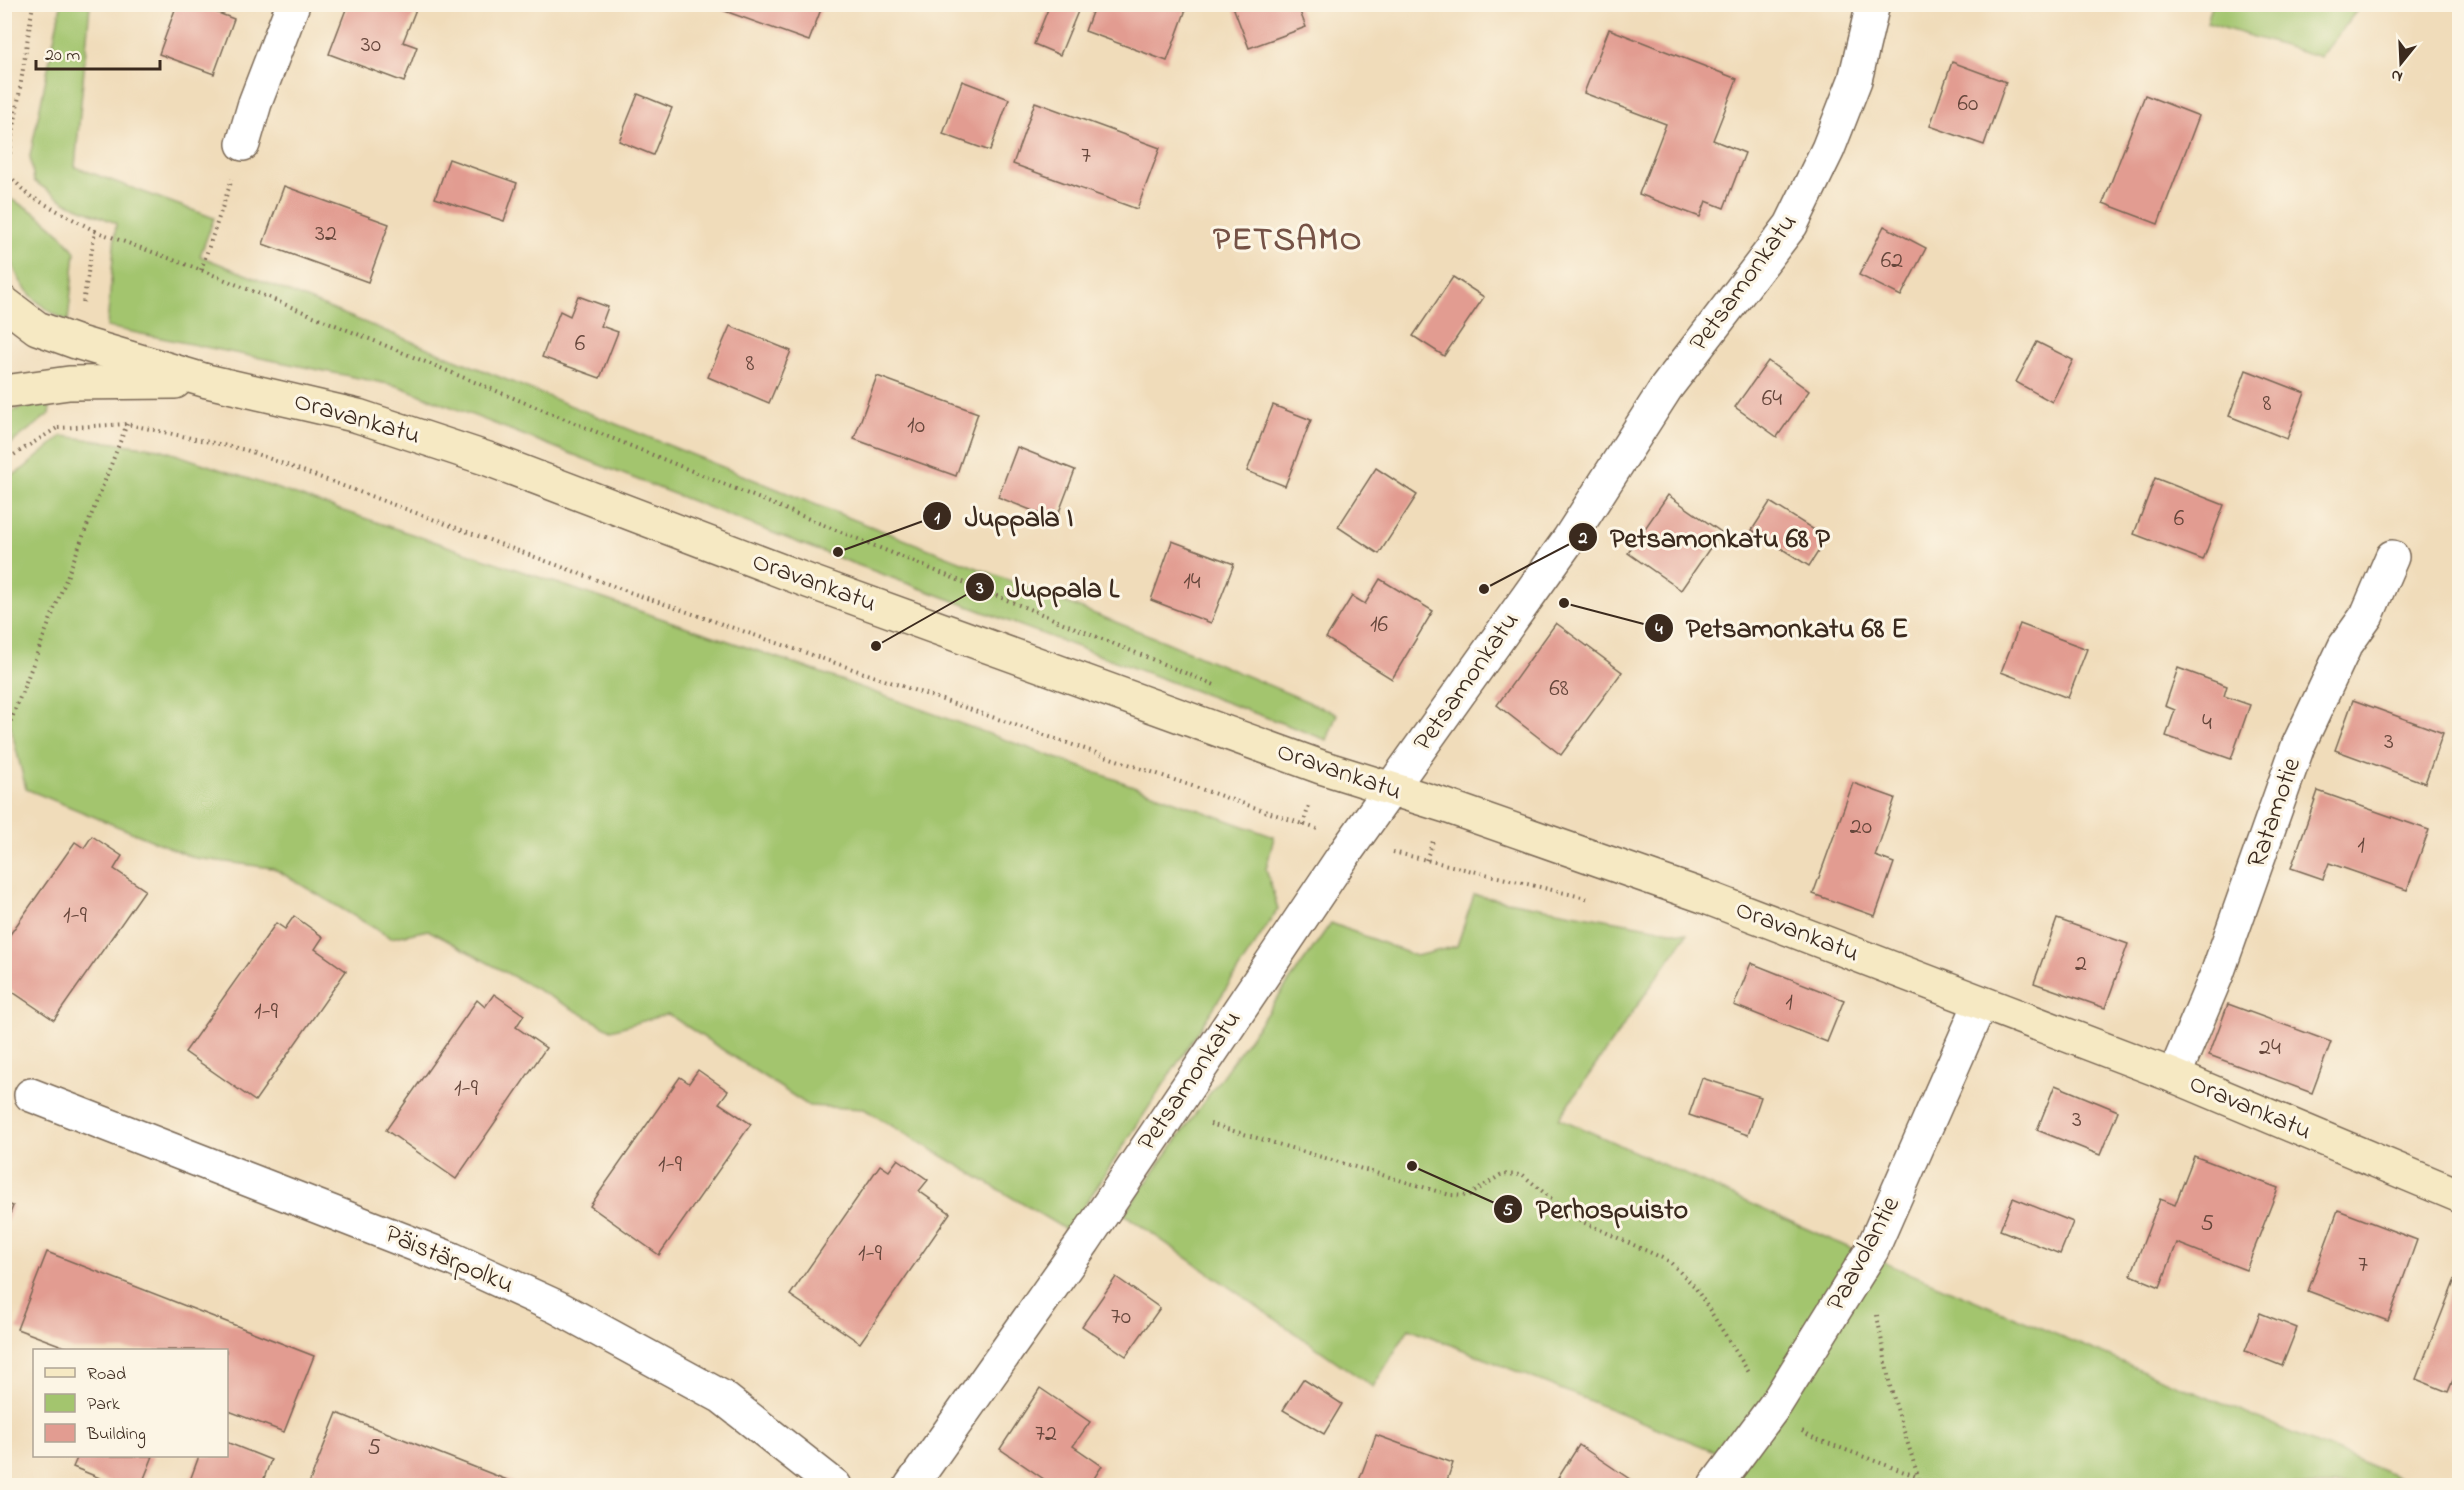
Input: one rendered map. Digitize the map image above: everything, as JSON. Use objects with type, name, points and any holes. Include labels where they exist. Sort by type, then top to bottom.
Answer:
[{"type":"street","points":[[243,144],[255,104],[293,4]]},
{"type":"street","name":"Petsamonkatu","points":[[911,1485],[1084,1241],[1169,1111],[1569,538],[1666,388],[1791,225],[1828,149],[1855,80],[1873,4]]},
{"type":"street","name":"Oravankatu","points":[[4,303],[37,328],[76,342],[207,381],[358,416],[488,459],[819,585],[1321,767],[1446,806],[1703,896],[2175,1077],[2460,1196]]},
{"type":"street","name":"Oravankatu","points":[[4,392],[69,383],[207,381]]},
{"type":"street","name":"Ratamotie","points":[[2175,1077],[2217,974],[2298,747],[2345,646],[2367,615],[2392,557]]},
{"type":"street","name":"Paavolantie","points":[[1715,1485],[1771,1412],[1872,1250],[1980,1004]]},
{"type":"street","name":"Päistärpolku","points":[[31,1095],[452,1259],[557,1307],[722,1397],[835,1485]]},
{"type":"path","points":[[33,4],[6,172],[28,195],[94,231],[201,270],[1227,690]]},
{"type":"path","points":[[201,270],[243,144]]},
{"type":"path","points":[[76,342],[94,231]]},
{"type":"path","points":[[57,428],[69,383]]},
{"type":"path","points":[[4,738],[127,424]]},
{"type":"path","points":[[4,460],[57,428],[127,424],[246,450],[635,594],[1355,842],[1592,900]]},
{"type":"path","points":[[1169,1111],[1450,1195],[1468,1196],[1502,1174],[1523,1175],[1574,1218],[1669,1261],[1695,1287],[1738,1351],[1771,1412],[1814,1438],[1918,1477]]},
{"type":"path","points":[[1872,1250],[1874,1294],[1890,1386],[1921,1485]]},
{"type":"green space","points":[[2212,4],[2361,5],[2321,57],[2207,23]]},
{"type":"green space","points":[[61,5],[90,5],[75,167],[214,218],[200,256],[819,506],[1164,641],[1337,714],[1327,740],[804,545],[398,386],[107,327],[116,223],[65,202],[34,181],[30,156]]},
{"type":"green space","points":[[4,196],[44,219],[75,252],[68,321],[49,311],[34,299],[15,270],[6,236]]},
{"type":"green space","points":[[44,401],[51,402],[49,414],[5,448],[5,413]]},
{"type":"green space","points":[[62,436],[160,449],[799,665],[1274,837],[1266,869],[1278,909],[1068,1231],[864,1109],[809,1106],[668,1014],[611,1030],[428,930],[391,938],[273,868],[195,858],[26,789],[9,720],[5,718],[5,480],[23,469]]},
{"type":"green space","points":[[1474,895],[1687,934],[1559,1118],[1854,1250],[2417,1485],[1728,1485],[1744,1463],[1409,1328],[1373,1387],[1124,1214],[1331,923],[1416,956],[1457,946]]},
{"type":"building","points":[[177,4],[194,4],[234,19],[214,74],[159,54]]},
{"type":"building","points":[[348,4],[418,4],[403,42],[417,47],[404,82],[329,54]]},
{"type":"building","points":[[724,4],[823,4],[809,41],[722,10]]},
{"type":"building","points":[[1050,4],[1081,4],[1060,55],[1034,44]]},
{"type":"building","points":[[1095,4],[1188,4],[1167,61],[1085,31]]},
{"type":"building","points":[[1232,4],[1297,4],[1306,27],[1249,48]]},
{"type":"building","points":[[1609,29],[1737,79],[1713,140],[1745,153],[1724,208],[1706,201],[1700,217],[1639,194],[1666,124],[1584,93]]},
{"type":"building","points":[[1952,62],[2006,82],[1984,145],[1930,126]]},
{"type":"building","points":[[962,81],[1009,99],[990,151],[943,134]]},
{"type":"building","points":[[638,94],[672,108],[653,155],[619,141]]},
{"type":"building","points":[[2145,95],[2199,116],[2158,224],[2103,203]]},
{"type":"building","points":[[1035,102],[1160,148],[1137,209],[1013,164]]},
{"type":"building","points":[[449,159],[517,183],[504,221],[435,198]]},
{"type":"building","points":[[284,186],[389,224],[368,282],[263,244]]},
{"type":"building","points":[[1884,226],[1926,248],[1901,296],[1859,275]]},
{"type":"building","points":[[1453,277],[1484,297],[1444,356],[1413,336]]},
{"type":"building","points":[[578,296],[608,307],[601,326],[618,332],[600,378],[542,357],[560,311],[570,316]]},
{"type":"building","points":[[730,326],[791,351],[769,403],[708,377]]},
{"type":"building","points":[[2037,342],[2073,360],[2052,402],[2016,382]]},
{"type":"building","points":[[1768,361],[1809,391],[1777,437],[1735,407]]},
{"type":"building","points":[[2246,370],[2305,393],[2287,439],[2229,416]]},
{"type":"building","points":[[877,376],[978,413],[956,476],[854,439]]},
{"type":"building","points":[[1273,405],[1311,420],[1285,486],[1247,471]]},
{"type":"building","points":[[1017,447],[1075,470],[1056,520],[998,497]]},
{"type":"building","points":[[1376,468],[1417,495],[1379,554],[1338,527]]},
{"type":"building","points":[[2155,478],[2224,505],[2203,560],[2134,534]]},
{"type":"building","points":[[1668,495],[1721,532],[1681,590],[1628,553]]},
{"type":"building","points":[[1770,502],[1827,538],[1809,566],[1752,530]]},
{"type":"building","points":[[1172,541],[1234,564],[1211,623],[1151,600]]},
{"type":"building","points":[[1380,579],[1433,611],[1392,679],[1326,638],[1352,596],[1365,604]]},
{"type":"building","points":[[1556,623],[1622,672],[1561,755],[1497,705]]},
{"type":"building","points":[[2020,624],[2087,649],[2068,698],[2001,672]]},
{"type":"building","points":[[2178,668],[2227,686],[2224,696],[2250,705],[2231,759],[2166,736],[2175,710],[2165,706]]},
{"type":"building","points":[[2353,700],[2443,733],[2425,783],[2335,750]]},
{"type":"building","points":[[1853,783],[1895,798],[1875,856],[1894,863],[1875,916],[1813,894]]},
{"type":"building","points":[[2318,791],[2429,830],[2407,890],[2329,863],[2323,879],[2291,868]]},
{"type":"building","points":[[92,836],[122,856],[114,869],[145,890],[54,1020],[4,986],[4,943],[75,842],[84,848]]},
{"type":"building","points":[[294,916],[323,937],[315,949],[346,971],[255,1101],[185,1052],[276,923],[285,929]]},
{"type":"building","points":[[2057,919],[2128,944],[2105,1008],[2034,983]]},
{"type":"building","points":[[1751,963],[1844,1000],[1827,1042],[1734,1005]]},
{"type":"building","points":[[494,994],[524,1015],[516,1027],[546,1048],[456,1179],[386,1130],[477,1000],[485,1007]]},
{"type":"building","points":[[2228,1004],[2331,1042],[2312,1093],[2209,1055]]},
{"type":"building","points":[[698,1070],[728,1091],[719,1103],[751,1124],[659,1255],[590,1206],[680,1077],[689,1083]]},
{"type":"building","points":[[1702,1078],[1761,1097],[1748,1135],[1689,1115]]},
{"type":"building","points":[[2055,1085],[2118,1111],[2100,1155],[2037,1130]]},
{"type":"building","points":[[2194,1156],[2278,1188],[2246,1270],[2177,1243],[2160,1287],[2131,1275],[2160,1199],[2175,1205]]},
{"type":"building","points":[[898,1159],[928,1180],[919,1191],[950,1213],[860,1343],[790,1295],[880,1165],[889,1171]]},
{"type":"building","points":[[2013,1198],[2073,1222],[2060,1254],[2000,1230]]},
{"type":"building","points":[[4,1203],[13,1206],[5,1227],[4,1227]]},
{"type":"building","points":[[2338,1210],[2417,1240],[2388,1321],[2308,1291]]},
{"type":"building","points":[[47,1252],[314,1356],[284,1432],[228,1411],[228,1349],[70,1349],[17,1329]]},
{"type":"building","points":[[2459,1269],[2460,1363],[2448,1392],[2416,1379]]},
{"type":"building","points":[[1116,1277],[1160,1308],[1126,1356],[1082,1326]]},
{"type":"building","points":[[2260,1313],[2297,1328],[2282,1366],[2245,1351]]},
{"type":"building","points":[[1303,1379],[1342,1404],[1324,1434],[1283,1410]]},
{"type":"building","points":[[1040,1388],[1090,1422],[1073,1446],[1102,1466],[1089,1486],[1054,1486],[1000,1449]]},
{"type":"building","points":[[337,1413],[520,1486],[352,1486],[345,1483],[344,1486],[308,1486]]},
{"type":"building","points":[[1376,1435],[1453,1463],[1445,1486],[1357,1486]]},
{"type":"building","points":[[228,1443],[271,1460],[261,1486],[196,1486],[189,1483],[199,1457],[228,1457]]},
{"type":"building","points":[[1579,1445],[1640,1486],[1553,1486]]},
{"type":"building","points":[[78,1457],[153,1457],[141,1486],[119,1486],[73,1467]]},
{"type":"place","name":"Juppala I","points":[[838,552]]},
{"type":"place","name":"Petsamonkatu 68 P","points":[[1484,589]]},
{"type":"place","name":"Petsamonkatu 68 E","points":[[1564,603]]},
{"type":"place","name":"Juppala L","points":[[876,646]]},
{"type":"place","name":"Perhospuisto","points":[[1412,1166]]},
{"type":"district","name":"PETSAMO","points":[[1288,241]]}]
